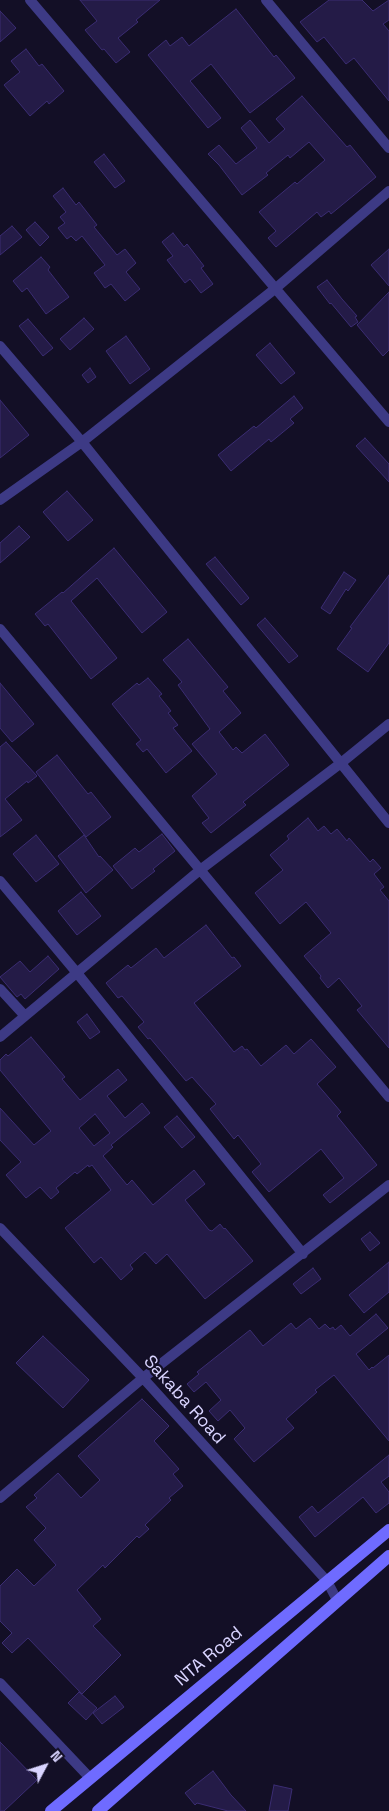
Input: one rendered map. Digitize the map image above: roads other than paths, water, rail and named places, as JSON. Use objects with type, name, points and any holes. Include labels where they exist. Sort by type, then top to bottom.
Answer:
[{"type":"main road","name":"NTA Road","points":[[51,1811],[389,1530]]},
{"type":"main road","points":[[98,1811],[389,1556]]},
{"type":"street","points":[[30,0],[389,422]]},
{"type":"street","points":[[266,0],[389,148]]},
{"type":"street","points":[[0,500],[82,442],[276,288],[389,191]]},
{"type":"street","points":[[0,346],[82,442],[389,824]]},
{"type":"street","points":[[0,629],[389,1097]]},
{"type":"street","points":[[0,1037],[200,870],[341,763],[389,724]]},
{"type":"street","points":[[0,881],[77,973],[303,1254]]},
{"type":"street","points":[[0,990],[25,1016]]},
{"type":"street","points":[[0,1498],[143,1378],[389,1185]]},
{"type":"street","name":"Sakaba Road","points":[[0,1228],[143,1378],[327,1582],[337,1600]]},
{"type":"street","points":[[0,1683],[90,1778]]}]
